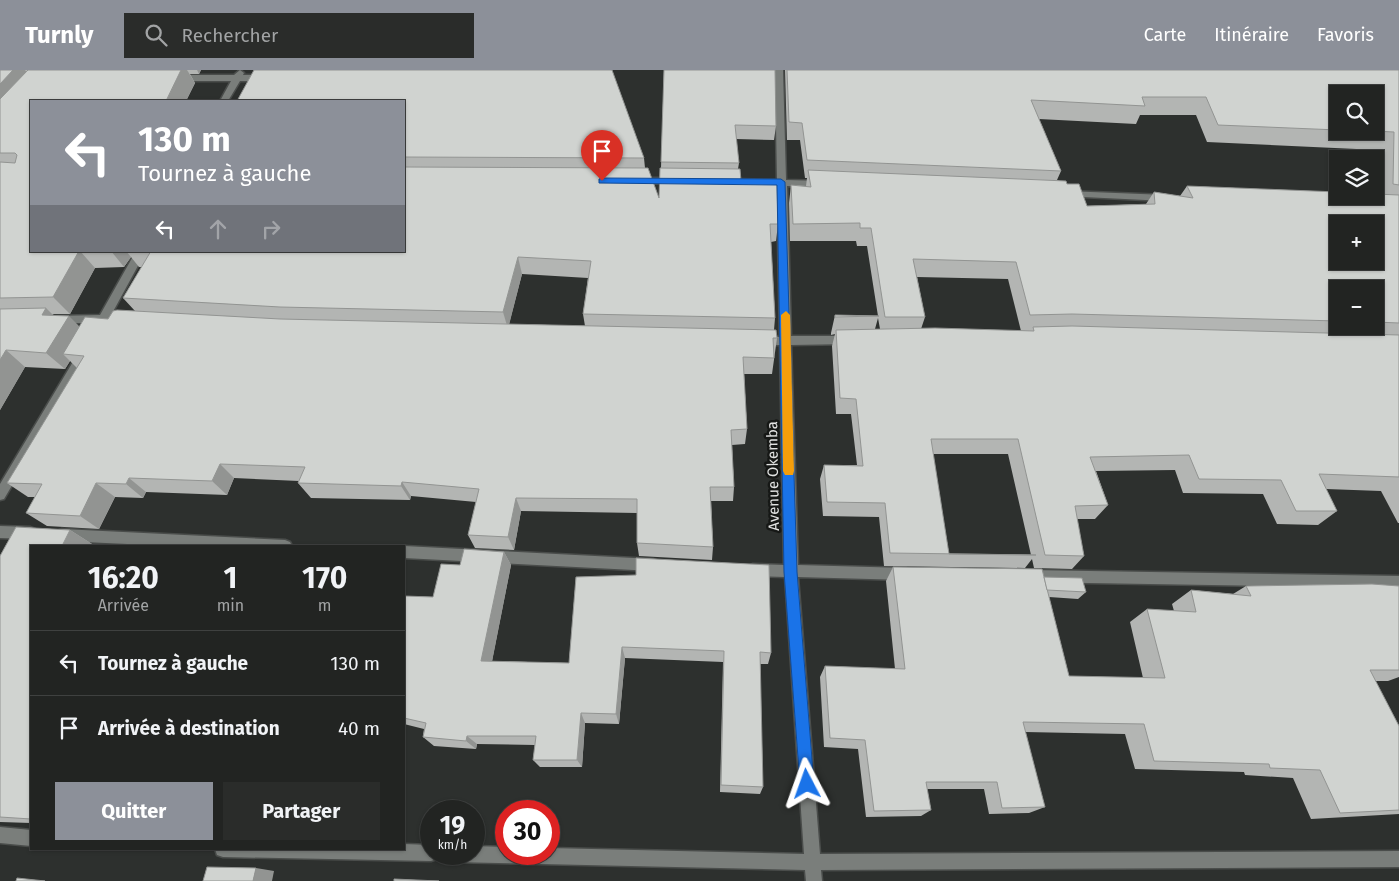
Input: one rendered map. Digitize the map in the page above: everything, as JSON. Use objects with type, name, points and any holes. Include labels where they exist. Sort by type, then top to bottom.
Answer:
[{"type":"street","points":[[225,100],[241,70]]},
{"type":"street","name":"Avenue Okemba","points":[[779,70],[791,572],[814,881]]},
{"type":"street","points":[[169,78],[276,78]]},
{"type":"street","points":[[622,181],[682,181]]},
{"type":"street","points":[[722,182],[831,184]]},
{"type":"street","points":[[1059,194],[1178,199]]},
{"type":"street","points":[[0,495],[91,340],[108,319],[141,252]]},
{"type":"street","points":[[47,320],[108,319]]},
{"type":"street","points":[[747,340],[865,340]]},
{"type":"street","points":[[0,532],[265,545]]},
{"type":"street","points":[[405,552],[662,566]]},
{"type":"street","points":[[741,570],[920,574]]},
{"type":"street","points":[[1010,576],[1399,582]]},
{"type":"street","points":[[0,835],[30,838]]},
{"type":"street","points":[[275,850],[420,853]]},
{"type":"street","points":[[485,855],[813,862],[1399,859]]},
{"type":"building","points":[[0,70],[13,70],[0,84]]},
{"type":"building","points":[[28,70],[181,70],[166,100],[30,100],[30,252],[78,252],[53,297],[0,298],[0,162],[15,163],[17,155],[15,153],[0,153],[0,99]]},
{"type":"building","points":[[254,70],[612,70],[644,158],[405,157],[405,100],[238,100]]},
{"type":"building","points":[[664,70],[775,70],[776,126],[735,125],[739,163],[661,162]]},
{"type":"building","points":[[787,70],[1399,70],[1399,185],[1393,184],[1394,132],[1384,132],[1384,85],[1329,85],[1329,130],[1218,125],[1206,97],[1142,97],[1145,106],[1031,100],[1061,171],[807,160],[802,123],[789,122]]},
{"type":"building","points":[[405,167],[648,168],[659,198],[660,168],[740,169],[741,181],[777,184],[778,224],[770,224],[775,318],[583,314],[591,261],[518,257],[503,312],[280,307],[123,298],[150,252],[405,252]]},
{"type":"building","points":[[808,170],[1066,181],[1067,184],[1079,184],[1087,206],[1155,204],[1154,192],[1193,198],[1187,186],[1329,192],[1329,205],[1384,205],[1384,194],[1399,195],[1399,323],[1384,322],[1384,280],[1329,280],[1329,321],[1072,314],[1030,315],[1016,262],[913,259],[925,317],[885,317],[871,228],[860,228],[860,223],[793,224],[791,185],[811,187]]},
{"type":"building","points":[[46,308],[42,315],[69,316],[46,353],[6,350],[0,360],[0,309]]},
{"type":"building","points":[[113,311],[280,319],[776,330],[777,338],[773,338],[774,358],[743,357],[747,429],[731,430],[734,487],[710,487],[713,547],[637,543],[637,499],[516,498],[508,537],[468,535],[479,489],[402,482],[401,486],[298,483],[305,467],[220,464],[212,481],[129,478],[126,484],[96,483],[80,516],[26,513],[42,484],[7,483],[84,356],[63,354],[85,317],[108,319]]},
{"type":"building","points":[[835,315],[879,316],[835,317]]},
{"type":"building","points":[[1072,326],[1329,333],[1329,335],[1399,335],[1399,477],[1319,474],[1337,511],[1296,511],[1281,480],[1199,479],[1189,455],[1090,457],[1108,505],[1075,506],[1084,556],[1045,555],[1018,439],[931,439],[949,554],[890,553],[885,503],[827,502],[824,465],[863,466],[856,399],[840,398],[836,330],[935,328],[1034,331],[1033,327]]},
{"type":"building","points":[[16,527],[70,530],[62,545],[30,545],[30,819],[0,817],[0,556]]},
{"type":"building","points":[[464,549],[504,552],[481,661],[569,663],[576,577],[636,575],[636,558],[769,565],[771,653],[760,652],[763,787],[721,785],[724,651],[622,647],[616,714],[581,713],[577,760],[533,760],[536,736],[467,736],[466,741],[423,737],[426,723],[405,718],[405,596],[433,597],[441,564],[460,565]]},
{"type":"building","points":[[893,567],[1042,569],[1069,676],[1165,678],[1147,609],[1196,612],[1191,590],[1251,596],[1246,586],[1372,584],[1399,586],[1399,670],[1370,670],[1399,726],[1399,810],[1340,813],[1320,770],[1270,768],[1269,764],[1154,761],[1144,724],[1023,722],[1045,807],[1002,808],[997,782],[926,782],[931,810],[874,811],[865,740],[830,738],[825,666],[905,669]]},
{"type":"building","points":[[1044,577],[1082,578],[1086,592],[1047,590]]},
{"type":"building","points":[[207,867],[256,868],[253,881],[203,881]]},
{"type":"building","points":[[17,878],[45,881],[16,881]]},
{"type":"building","points":[[394,879],[439,881],[394,881]]},
{"type":"slow traffic","points":[[786,315],[789,471]]},
{"type":"route","points":[[602,181],[781,182],[791,572],[807,784]]}]
